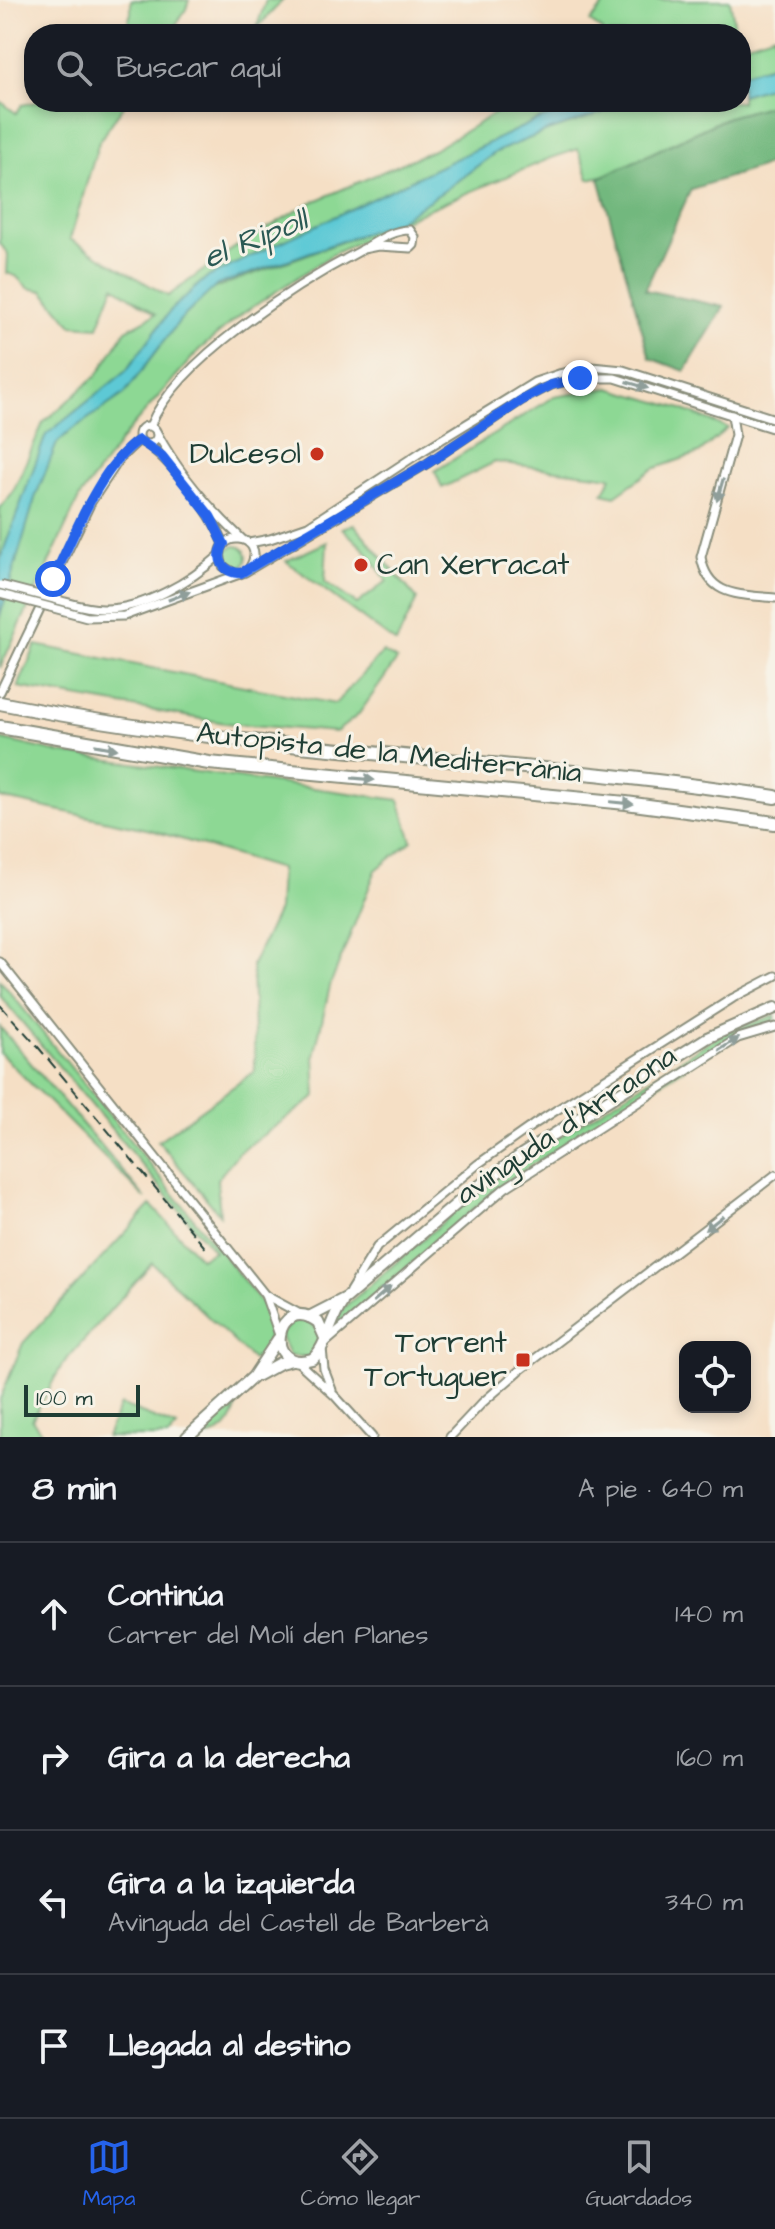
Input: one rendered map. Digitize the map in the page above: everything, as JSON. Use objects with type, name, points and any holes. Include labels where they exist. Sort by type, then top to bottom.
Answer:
[{"type":"highway","name":"Autopista de la Mediterrània","points":[[0,703],[241,740],[623,778],[775,797]]},
{"type":"highway","name":"Autopista de la Mediterrània","points":[[0,727],[209,763],[626,803],[775,823]]},
{"type":"main road","points":[[187,1437],[253,1377],[280,1363],[312,1359],[324,1344],[332,1318],[346,1298],[508,1164],[707,1038],[775,1008]]},
{"type":"main road","points":[[253,1377],[287,1320],[305,1316],[346,1298]]},
{"type":"main road","points":[[305,1316],[320,1325],[324,1344]]},
{"type":"main road","points":[[278,1337],[284,1354],[294,1361]]},
{"type":"street","points":[[150,426],[166,400],[196,367],[246,322],[319,273],[363,249],[404,230],[410,230],[415,237],[411,248],[378,246],[363,249]]},
{"type":"street","points":[[0,585],[92,608],[123,607],[192,578],[220,555],[224,544],[233,539],[246,541],[308,526],[535,382],[559,374],[592,367],[623,370],[775,419]]},
{"type":"street","points":[[0,594],[87,617],[124,616],[248,569],[428,463],[522,400],[551,385],[580,378],[615,378],[775,429]]},
{"type":"street","points":[[732,415],[735,435],[701,557],[703,566],[709,579],[722,591],[775,598]]},
{"type":"street","points":[[0,692],[91,502],[121,457],[139,440],[139,431],[144,426],[150,426],[157,433],[166,451],[212,508],[246,541],[254,553],[248,569]]},
{"type":"street","points":[[148,445],[156,440],[157,433]]},
{"type":"street","points":[[139,440],[162,456],[210,516],[224,544]]},
{"type":"street","points":[[220,555],[223,566],[236,573]]},
{"type":"street","points":[[0,962],[265,1295],[278,1337]]},
{"type":"street","name":"avinguda d'Arraona","points":[[346,1298],[377,1247],[478,1164],[533,1125],[733,998],[775,976]]},
{"type":"street","name":"avinguda d'Arraona","points":[[324,1344],[505,1188],[738,1038],[775,1027]]},
{"type":"street","points":[[450,1437],[482,1403],[519,1371],[775,1175]]},
{"type":"street","points":[[265,1295],[305,1316]]},
{"type":"street","points":[[324,1344],[324,1369],[335,1396]]},
{"type":"street","points":[[294,1361],[335,1396],[372,1437]]},
{"type":"green space","points":[[131,0],[189,0],[176,24],[127,24]]},
{"type":"green space","points":[[266,0],[283,0],[261,24],[258,24]]},
{"type":"green space","points":[[608,0],[730,0],[734,24],[593,24],[590,22]]},
{"type":"green space","points":[[775,34],[775,64],[751,71],[751,42]]},
{"type":"green space","points":[[775,85],[775,104],[751,111],[751,92]]},
{"type":"green space","points":[[0,101],[16,113],[24,105],[24,112],[119,112],[99,142],[70,239],[168,296],[234,248],[306,205],[433,150],[497,112],[563,112],[535,121],[206,278],[171,310],[126,371],[46,435],[0,560],[0,508],[13,492],[43,423],[98,374],[126,330],[156,314],[114,286],[98,327],[72,325],[43,291],[28,288],[16,276],[7,273],[8,255],[0,243]]},
{"type":"green space","points":[[775,104],[775,167],[770,164],[691,189],[645,290],[724,307],[685,371],[650,358],[599,178],[728,117]]},
{"type":"green space","points":[[605,112],[746,112],[728,117],[606,175],[589,179],[578,149],[551,158],[424,211],[333,254],[242,314],[199,350],[129,430],[79,498],[0,668],[0,616],[35,498],[57,443],[124,394],[180,320],[212,289],[396,222],[496,152]]},
{"type":"green space","points":[[609,388],[679,408],[728,428],[699,453],[653,469],[615,496],[603,493],[612,477],[495,462],[442,488],[435,471],[554,397]]},
{"type":"green space","points":[[354,524],[417,599],[396,643],[286,561],[327,542],[325,582],[357,604],[387,581],[366,551],[342,528]]},
{"type":"green space","points":[[236,546],[244,549],[247,557],[244,565],[236,568],[228,565],[225,557],[228,549]]},
{"type":"green space","points":[[36,645],[335,704],[383,652],[397,660],[358,715],[336,732],[225,723],[18,687]]},
{"type":"green space","points":[[0,739],[61,753],[399,800],[412,841],[376,870],[330,986],[314,1056],[316,1097],[238,1153],[217,1180],[220,1215],[158,1141],[255,1071],[252,965],[278,910],[280,869],[151,830],[0,798]]},
{"type":"green space","points":[[0,980],[262,1303],[271,1319],[267,1348],[253,1360],[152,1263],[62,1365],[32,1420],[45,1437],[0,1437],[0,1399],[23,1343],[151,1205],[200,1258],[214,1251],[0,996]]},
{"type":"green space","points":[[775,1015],[775,1020],[741,1032],[502,1184],[330,1335],[343,1308],[493,1179],[702,1046],[729,1031]]},
{"type":"green space","points":[[0,1027],[146,1199],[0,1053]]},
{"type":"green space","points":[[304,1320],[318,1332],[316,1347],[308,1357],[289,1356],[280,1335],[292,1321]]},
{"type":"green space","points":[[240,1396],[234,1415],[221,1432],[195,1437]]},
{"type":"green space","points":[[120,1405],[177,1427],[168,1437],[106,1437]]},
{"type":"water","points":[[775,64],[775,85],[751,92],[751,71]]},
{"type":"water","points":[[563,112],[605,112],[496,152],[396,222],[217,285],[180,320],[124,394],[57,443],[35,498],[0,616],[0,560],[46,435],[126,371],[171,310],[206,278],[535,121]]},
{"type":"railway","points":[[0,1005],[208,1251]]},
{"type":"place","name":"Dulcesol","points":[[317,454]]},
{"type":"place","name":"Can Xerracat","points":[[361,565]]},
{"type":"place","name":"Torrent Tortuguer","points":[[523,1360]]},
{"type":"route","points":[[53,579],[91,502],[113,467],[139,440],[162,456],[210,516],[224,544],[220,561],[226,570],[241,573],[428,463],[522,400],[551,385],[580,378]]},
{"type":"water label","name":"el Ripoll","points":[[255,239]]}]
